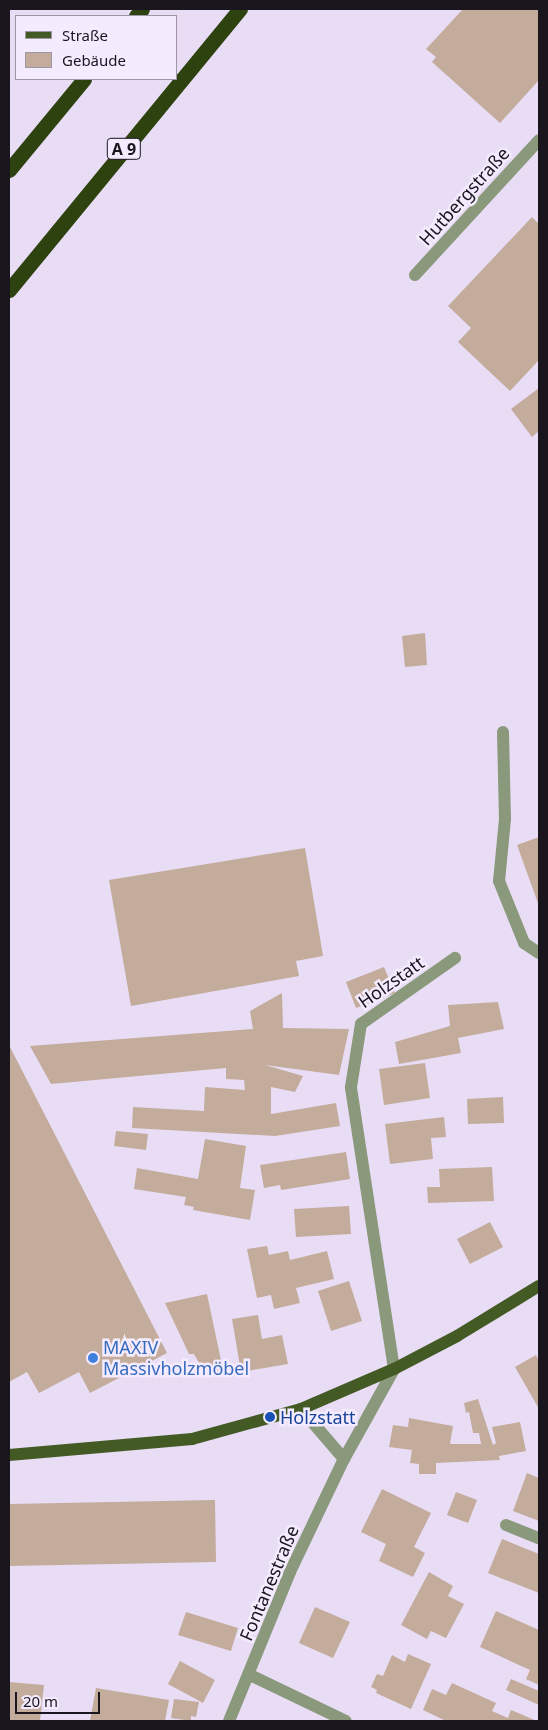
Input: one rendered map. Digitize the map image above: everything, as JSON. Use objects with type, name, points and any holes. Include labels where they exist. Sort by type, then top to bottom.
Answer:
[{"type":"highway","name":"A 9","points":[[9,290],[240,9]]},
{"type":"highway","points":[[9,170],[83,80]]},
{"type":"main road","points":[[9,1455],[192,1439],[301,1409],[394,1369],[457,1336],[539,1286]]},
{"type":"street","name":"Hutbergstraße","points":[[415,275],[539,140]]},
{"type":"street","points":[[503,732],[505,818],[499,881],[524,943],[539,953]]},
{"type":"street","name":"Holzstatt","points":[[394,1369],[351,1087],[361,1024],[455,958]]},
{"type":"street","name":"Fontanestraße","points":[[229,1721],[250,1675],[290,1572],[344,1459],[394,1369]]},
{"type":"street","points":[[301,1409],[344,1459]]},
{"type":"street","points":[[506,1525],[539,1538]]},
{"type":"street","points":[[250,1675],[346,1721]]},
{"type":"building","points":[[463,9],[539,9],[539,80],[500,123],[432,62],[436,57],[426,49]]},
{"type":"building","points":[[532,217],[539,224],[539,360],[510,391],[458,342],[471,328],[448,306]]},
{"type":"building","points":[[539,388],[539,431],[532,437],[511,409]]},
{"type":"building","points":[[425,633],[427,665],[405,667],[402,636]]},
{"type":"building","points":[[539,837],[539,906],[517,845]]},
{"type":"building","points":[[305,848],[323,956],[296,961],[299,976],[131,1006],[109,880]]},
{"type":"building","points":[[384,967],[395,993],[356,1008],[346,982]]},
{"type":"building","points":[[282,993],[283,1028],[349,1029],[339,1075],[265,1065],[303,1076],[295,1092],[271,1087],[271,1114],[336,1103],[340,1126],[275,1136],[132,1128],[133,1107],[204,1111],[205,1087],[245,1090],[244,1080],[226,1079],[226,1068],[51,1084],[30,1046],[253,1029],[250,1011]]},
{"type":"building","points":[[498,1002],[504,1029],[458,1038],[461,1053],[399,1064],[395,1042],[450,1026],[448,1005]]},
{"type":"building","points":[[9,1045],[167,1353],[90,1393],[79,1372],[39,1393],[27,1372],[9,1382]]},
{"type":"building","points":[[425,1063],[430,1098],[384,1105],[379,1069]]},
{"type":"building","points":[[503,1097],[504,1123],[468,1124],[467,1099]]},
{"type":"building","points":[[444,1117],[446,1137],[431,1138],[433,1159],[390,1164],[385,1124]]},
{"type":"building","points":[[116,1131],[148,1134],[146,1150],[114,1146]]},
{"type":"building","points":[[205,1139],[246,1146],[240,1188],[255,1190],[250,1220],[193,1210],[194,1207],[184,1205],[186,1197],[134,1189],[137,1168],[198,1179]]},
{"type":"building","points":[[346,1152],[350,1179],[281,1190],[280,1185],[264,1188],[260,1165]]},
{"type":"building","points":[[492,1167],[494,1201],[428,1203],[427,1187],[440,1187],[439,1169]]},
{"type":"building","points":[[349,1206],[351,1234],[296,1237],[294,1209]]},
{"type":"building","points":[[490,1222],[503,1247],[470,1264],[457,1239]]},
{"type":"building","points":[[267,1246],[269,1255],[288,1251],[290,1260],[327,1251],[334,1279],[296,1288],[300,1303],[274,1309],[271,1295],[257,1298],[247,1249]]},
{"type":"building","points":[[349,1281],[362,1321],[331,1331],[318,1291]]},
{"type":"building","points":[[207,1294],[223,1370],[206,1375],[194,1354],[189,1354],[165,1303]]},
{"type":"building","points":[[258,1315],[262,1339],[282,1335],[288,1364],[241,1372],[232,1319]]},
{"type":"building","points":[[536,1355],[539,1361],[539,1409],[515,1367]]},
{"type":"building","points":[[478,1399],[493,1445],[496,1443],[492,1427],[520,1422],[526,1451],[499,1456],[500,1460],[436,1463],[436,1474],[419,1474],[419,1464],[410,1463],[412,1450],[389,1447],[393,1425],[408,1427],[409,1418],[453,1426],[450,1444],[481,1444],[479,1433],[473,1433],[469,1412],[466,1413],[464,1403]]},
{"type":"building","points":[[527,1473],[539,1478],[539,1521],[513,1511]]},
{"type":"building","points":[[382,1489],[431,1513],[414,1547],[425,1553],[413,1577],[379,1561],[386,1544],[361,1532]]},
{"type":"building","points":[[456,1492],[477,1500],[468,1523],[447,1515]]},
{"type":"building","points":[[215,1500],[216,1562],[9,1566],[9,1504]]},
{"type":"building","points":[[502,1539],[539,1554],[539,1593],[488,1573]]},
{"type":"building","points":[[429,1572],[453,1586],[448,1596],[464,1604],[446,1638],[431,1631],[427,1639],[401,1625]]},
{"type":"building","points":[[315,1607],[350,1622],[333,1658],[299,1643]]},
{"type":"building","points":[[496,1611],[539,1630],[539,1685],[526,1679],[530,1670],[480,1647]]},
{"type":"building","points":[[186,1612],[238,1628],[231,1651],[178,1635]]},
{"type":"building","points":[[408,1654],[431,1664],[411,1709],[376,1693],[377,1690],[371,1687],[377,1674],[383,1676],[392,1655],[405,1662]]},
{"type":"building","points":[[180,1661],[215,1680],[203,1703],[168,1684]]},
{"type":"building","points":[[511,1679],[539,1691],[539,1705],[506,1690]]},
{"type":"building","points":[[9,1682],[44,1685],[40,1721],[9,1721]]},
{"type":"building","points":[[452,1683],[496,1703],[492,1711],[508,1718],[511,1710],[537,1721],[446,1721],[423,1710],[432,1689],[446,1695]]},
{"type":"building","points":[[96,1688],[169,1700],[165,1721],[90,1721]]},
{"type":"building","points":[[174,1699],[199,1702],[196,1717],[191,1716],[191,1721],[171,1718]]},
{"type":"place","name":"MAXIV Massivholzmöbel","points":[[93,1358]]},
{"type":"place","name":"Holzstatt","points":[[270,1417]]}]
